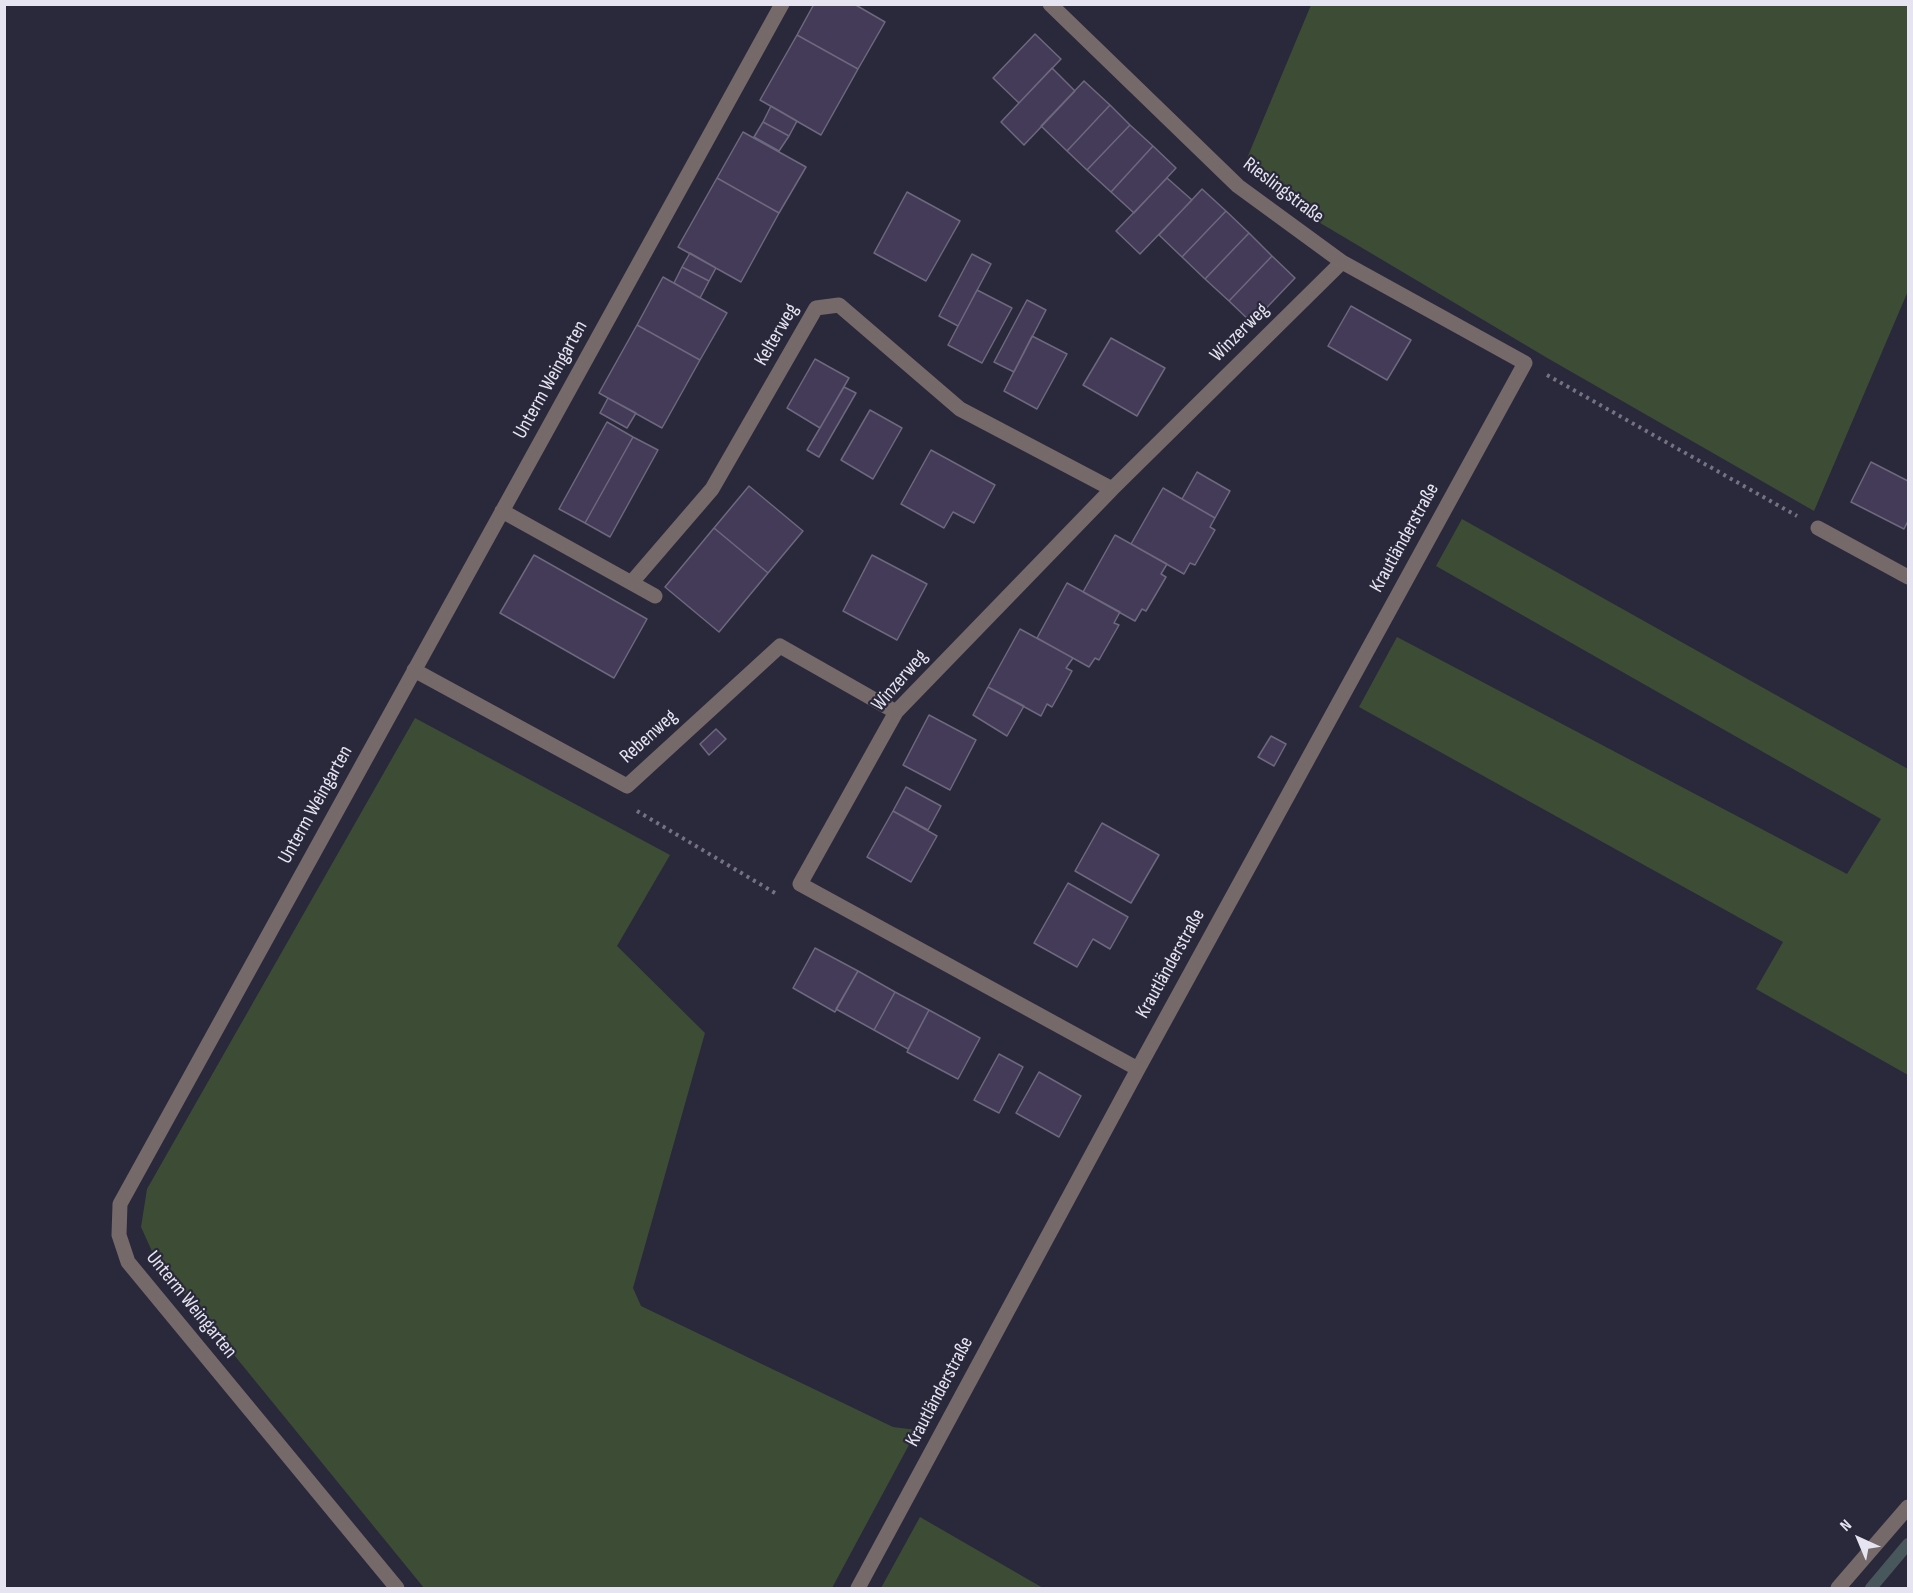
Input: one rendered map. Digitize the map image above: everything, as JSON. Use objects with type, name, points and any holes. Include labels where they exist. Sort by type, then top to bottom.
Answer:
[{"type":"street","name":"Unterm Weingarten","points":[[397,1588],[128,1262],[119,1235],[120,1204],[783,4]]},
{"type":"street","name":"Rieslingstraße","points":[[1050,4],[1238,186],[1342,262],[1525,363]]},
{"type":"street","name":"Winzerweg","points":[[800,884],[896,712],[1112,489],[1342,262]]},
{"type":"street","name":"Kelterweg","points":[[632,582],[712,489],[816,308],[839,305],[960,409],[1112,489]]},
{"type":"street","name":"Krautländerstraße","points":[[858,1588],[1138,1069],[1525,363]]},
{"type":"street","points":[[502,511],[655,596]]},
{"type":"street","points":[[1818,528],[1908,577]]},
{"type":"street","name":"Rebenweg","points":[[414,670],[627,786],[780,645],[896,712]]},
{"type":"street","points":[[800,884],[1138,1069]]},
{"type":"street","points":[[1838,1588],[1908,1507]]},
{"type":"path","points":[[1525,363],[1818,528]]},
{"type":"path","points":[[627,786],[635,810],[775,894],[800,884]]},
{"type":"green space","points":[[1311,5],[1908,5],[1908,291],[1814,511],[1549,359],[1295,208],[1245,163]]},
{"type":"green space","points":[[1462,519],[1908,769],[1908,1075],[1756,989],[1783,942],[1359,707],[1397,637],[1847,874],[1881,819],[1436,566]]},
{"type":"green space","points":[[415,718],[670,855],[617,946],[705,1033],[633,1288],[641,1306],[893,1427],[917,1430],[832,1588],[424,1588],[155,1258],[141,1227],[147,1189]]},
{"type":"green space","points":[[920,1517],[1043,1588],[881,1588]]},
{"type":"building","points":[[814,4],[854,4],[885,22],[858,69],[797,35]]},
{"type":"building","points":[[1035,34],[1061,59],[1019,103],[993,78]]},
{"type":"building","points":[[797,35],[858,69],[821,135],[760,100]]},
{"type":"building","points":[[1052,68],[1075,91],[1024,145],[1001,122]]},
{"type":"building","points":[[1084,81],[1110,105],[1067,151],[1041,126]]},
{"type":"building","points":[[1110,105],[1130,125],[1087,170],[1067,151]]},
{"type":"building","points":[[771,106],[797,121],[789,136],[763,122]]},
{"type":"building","points":[[763,122],[789,136],[779,151],[754,137]]},
{"type":"building","points":[[1130,125],[1153,146],[1111,192],[1087,170]]},
{"type":"building","points":[[743,132],[806,167],[779,213],[717,178]]},
{"type":"building","points":[[1153,146],[1176,168],[1134,213],[1111,192]]},
{"type":"building","points":[[717,178],[779,213],[741,282],[678,247]]},
{"type":"building","points":[[1167,178],[1192,200],[1140,254],[1116,231]]},
{"type":"building","points":[[1202,189],[1226,211],[1182,257],[1159,235]]},
{"type":"building","points":[[907,192],[960,221],[926,281],[874,253]]},
{"type":"building","points":[[1226,211],[1249,233],[1205,279],[1182,257]]},
{"type":"building","points":[[1249,233],[1272,256],[1229,301],[1205,279]]},
{"type":"building","points":[[690,253],[716,268],[709,281],[682,267]]},
{"type":"building","points":[[972,254],[991,264],[958,326],[939,316]]},
{"type":"building","points":[[1272,256],[1295,278],[1252,323],[1229,301]]},
{"type":"building","points":[[682,267],[709,281],[700,298],[674,283]]},
{"type":"building","points":[[663,277],[727,313],[700,360],[637,325]]},
{"type":"building","points":[[977,290],[1012,308],[982,363],[948,345]]},
{"type":"building","points":[[1027,300],[1046,310],[1014,372],[994,362]]},
{"type":"building","points":[[1351,306],[1411,340],[1387,380],[1328,346]]},
{"type":"building","points":[[637,325],[700,360],[662,428],[599,393]]},
{"type":"building","points":[[1032,336],[1067,354],[1037,409],[1004,391]]},
{"type":"building","points":[[1111,338],[1165,368],[1137,416],[1083,385]]},
{"type":"building","points":[[815,359],[849,378],[820,428],[787,408]]},
{"type":"building","points":[[844,387],[856,393],[819,457],[807,450]]},
{"type":"building","points":[[608,398],[636,413],[627,428],[600,413]]},
{"type":"building","points":[[870,410],[902,428],[873,479],[841,460]]},
{"type":"building","points":[[607,422],[633,437],[585,523],[559,509]]},
{"type":"building","points":[[633,437],[658,450],[610,537],[585,523]]},
{"type":"building","points":[[931,450],[995,485],[974,523],[953,512],[944,528],[901,504]]},
{"type":"building","points":[[1871,462],[1908,481],[1908,521],[1904,529],[1851,502]]},
{"type":"building","points":[[1197,472],[1230,491],[1215,518],[1182,499]]},
{"type":"building","points":[[749,486],[803,531],[768,573],[714,528]]},
{"type":"building","points":[[1163,488],[1215,518],[1210,527],[1215,530],[1195,565],[1190,563],[1184,574],[1131,544]]},
{"type":"building","points":[[714,528],[768,573],[719,632],[665,587]]},
{"type":"building","points":[[1115,535],[1167,564],[1161,574],[1166,577],[1146,611],[1142,609],[1135,621],[1083,592]]},
{"type":"building","points":[[534,555],[647,619],[614,678],[500,613]]},
{"type":"building","points":[[872,555],[927,584],[897,640],[843,611]]},
{"type":"building","points":[[1067,583],[1120,612],[1114,623],[1119,625],[1099,660],[1095,658],[1089,667],[1037,638]]},
{"type":"building","points":[[1020,629],[1073,658],[1066,668],[1072,671],[1052,707],[1047,704],[1041,716],[988,687]]},
{"type":"building","points":[[988,687],[1024,706],[1007,736],[973,715]]},
{"type":"building","points":[[929,715],[976,740],[950,790],[903,765]]},
{"type":"building","points":[[716,729],[726,739],[709,755],[700,744]]},
{"type":"building","points":[[1271,736],[1286,744],[1274,766],[1258,757]]},
{"type":"building","points":[[906,787],[941,806],[928,830],[893,811]]},
{"type":"building","points":[[893,811],[937,836],[911,882],[867,857]]},
{"type":"building","points":[[1102,823],[1159,855],[1131,903],[1075,871]]},
{"type":"building","points":[[1068,883],[1128,917],[1110,949],[1093,939],[1077,967],[1034,943]]},
{"type":"building","points":[[815,948],[858,971],[835,1012],[793,988]]},
{"type":"building","points":[[858,971],[895,992],[874,1030],[836,1009]]},
{"type":"building","points":[[895,992],[929,1010],[908,1049],[874,1030]]},
{"type":"building","points":[[929,1010],[980,1038],[958,1079],[907,1052]]},
{"type":"building","points":[[999,1054],[1023,1067],[999,1113],[974,1100]]},
{"type":"building","points":[[1039,1072],[1081,1096],[1059,1137],[1016,1113]]},
{"type":"waterway","points":[[1871,1588],[1908,1544]]}]
